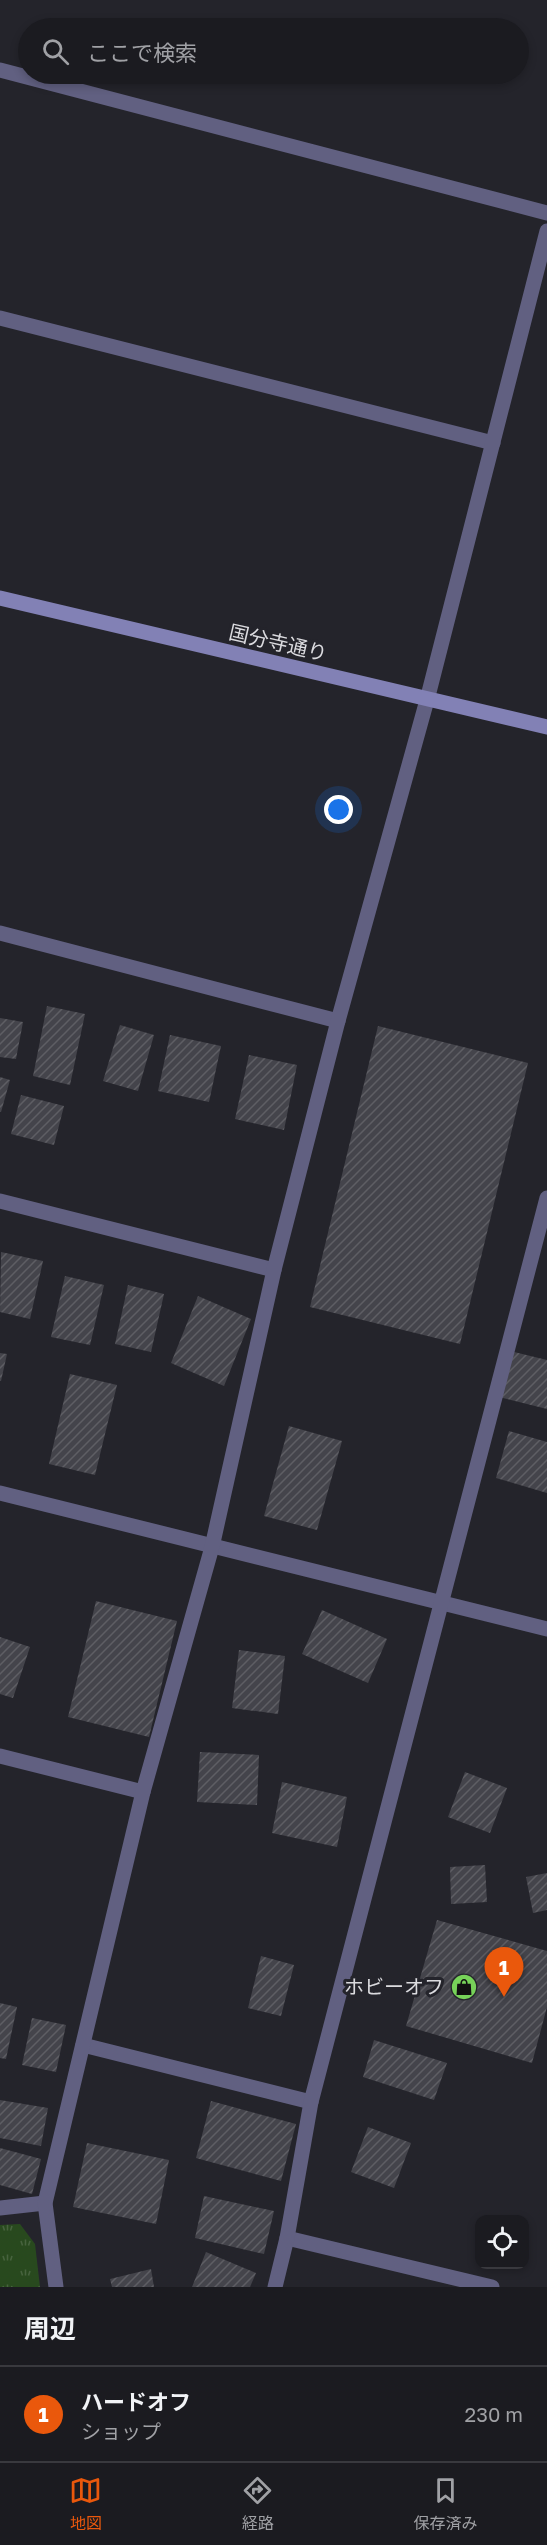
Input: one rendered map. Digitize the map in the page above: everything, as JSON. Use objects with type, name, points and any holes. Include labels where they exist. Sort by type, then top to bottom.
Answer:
[{"type":"street","points":[[0,70],[18,75]]},
{"type":"street","points":[[54,84],[547,213]]},
{"type":"street","points":[[56,2287],[45,2204],[143,1792],[212,1547],[274,1270],[338,1021],[426,700],[547,231]]},
{"type":"street","points":[[0,318],[493,443]]},
{"type":"street","name":"国分寺通り","points":[[0,598],[547,727]]},
{"type":"street","points":[[0,933],[338,1021]]},
{"type":"street","points":[[275,2287],[311,2102],[547,1198]]},
{"type":"street","points":[[0,1201],[274,1270]]},
{"type":"street","points":[[0,1493],[547,1629]]},
{"type":"street","points":[[0,1756],[143,1792]]},
{"type":"street","points":[[83,2045],[311,2102]]},
{"type":"street","points":[[0,2208],[45,2204]]},
{"type":"street","points":[[286,2238],[492,2287]]},
{"type":"green space","points":[[20,2224],[35,2244],[40,2287],[0,2287],[0,2225]]},
{"type":"building","points":[[47,1006],[85,1014],[70,1085],[33,1076]]},
{"type":"building","points":[[0,1018],[23,1022],[16,1059],[0,1057]]},
{"type":"building","points":[[120,1025],[154,1035],[138,1091],[103,1081]]},
{"type":"building","points":[[378,1026],[528,1063],[460,1344],[310,1307]]},
{"type":"building","points":[[170,1035],[221,1046],[209,1102],[158,1091]]},
{"type":"building","points":[[249,1055],[297,1065],[284,1130],[235,1119]]},
{"type":"building","points":[[0,1077],[10,1080],[1,1112],[0,1112]]},
{"type":"building","points":[[21,1095],[64,1106],[54,1145],[11,1134]]},
{"type":"building","points":[[1,1252],[43,1261],[30,1319],[0,1312]]},
{"type":"building","points":[[65,1276],[104,1285],[90,1345],[51,1337]]},
{"type":"building","points":[[128,1285],[164,1294],[151,1352],[115,1344]]},
{"type":"building","points":[[198,1296],[251,1319],[224,1386],[171,1363]]},
{"type":"building","points":[[510,1351],[547,1360],[547,1409],[499,1397]]},
{"type":"building","points":[[0,1353],[7,1354],[1,1381],[0,1381]]},
{"type":"building","points":[[70,1374],[117,1385],[95,1475],[49,1464]]},
{"type":"building","points":[[289,1426],[342,1441],[317,1530],[264,1516]]},
{"type":"building","points":[[509,1431],[547,1442],[547,1493],[496,1478]]},
{"type":"building","points":[[96,1601],[177,1621],[149,1737],[68,1717]]},
{"type":"building","points":[[322,1610],[387,1639],[368,1683],[302,1654]]},
{"type":"building","points":[[0,1637],[30,1647],[13,1698],[0,1694]]},
{"type":"building","points":[[239,1650],[285,1656],[278,1714],[232,1708]]},
{"type":"building","points":[[200,1752],[259,1755],[257,1805],[197,1802]]},
{"type":"building","points":[[465,1772],[507,1788],[490,1833],[448,1817]]},
{"type":"building","points":[[282,1782],[347,1797],[337,1847],[272,1833]]},
{"type":"building","points":[[485,1865],[487,1902],[451,1904],[450,1867]]},
{"type":"building","points":[[547,1873],[547,1910],[533,1913],[526,1877]]},
{"type":"building","points":[[437,1920],[547,1951],[547,2007],[532,2063],[406,2026]]},
{"type":"building","points":[[261,1956],[294,1965],[281,2016],[248,2008]]},
{"type":"building","points":[[0,2003],[17,2007],[6,2059],[0,2058]]},
{"type":"building","points":[[32,2018],[66,2025],[56,2072],[22,2065]]},
{"type":"building","points":[[374,2040],[447,2063],[434,2100],[363,2077]]},
{"type":"building","points":[[0,2100],[48,2108],[41,2146],[0,2138]]},
{"type":"building","points":[[211,2101],[296,2124],[281,2181],[196,2158]]},
{"type":"building","points":[[368,2127],[411,2143],[394,2188],[351,2172]]},
{"type":"building","points":[[87,2143],[169,2160],[156,2224],[73,2207]]},
{"type":"building","points":[[0,2148],[41,2159],[32,2194],[0,2185]]},
{"type":"building","points":[[204,2196],[274,2211],[264,2254],[195,2238]]},
{"type":"building","points":[[206,2252],[256,2273],[250,2287],[192,2287]]},
{"type":"building","points":[[151,2269],[154,2287],[112,2287],[110,2279]]},
{"type":"place","name":"ホビーオフ","points":[[464,1987]]},
{"type":"place","name":"ハードオフ","points":[[504,1997]]}]
